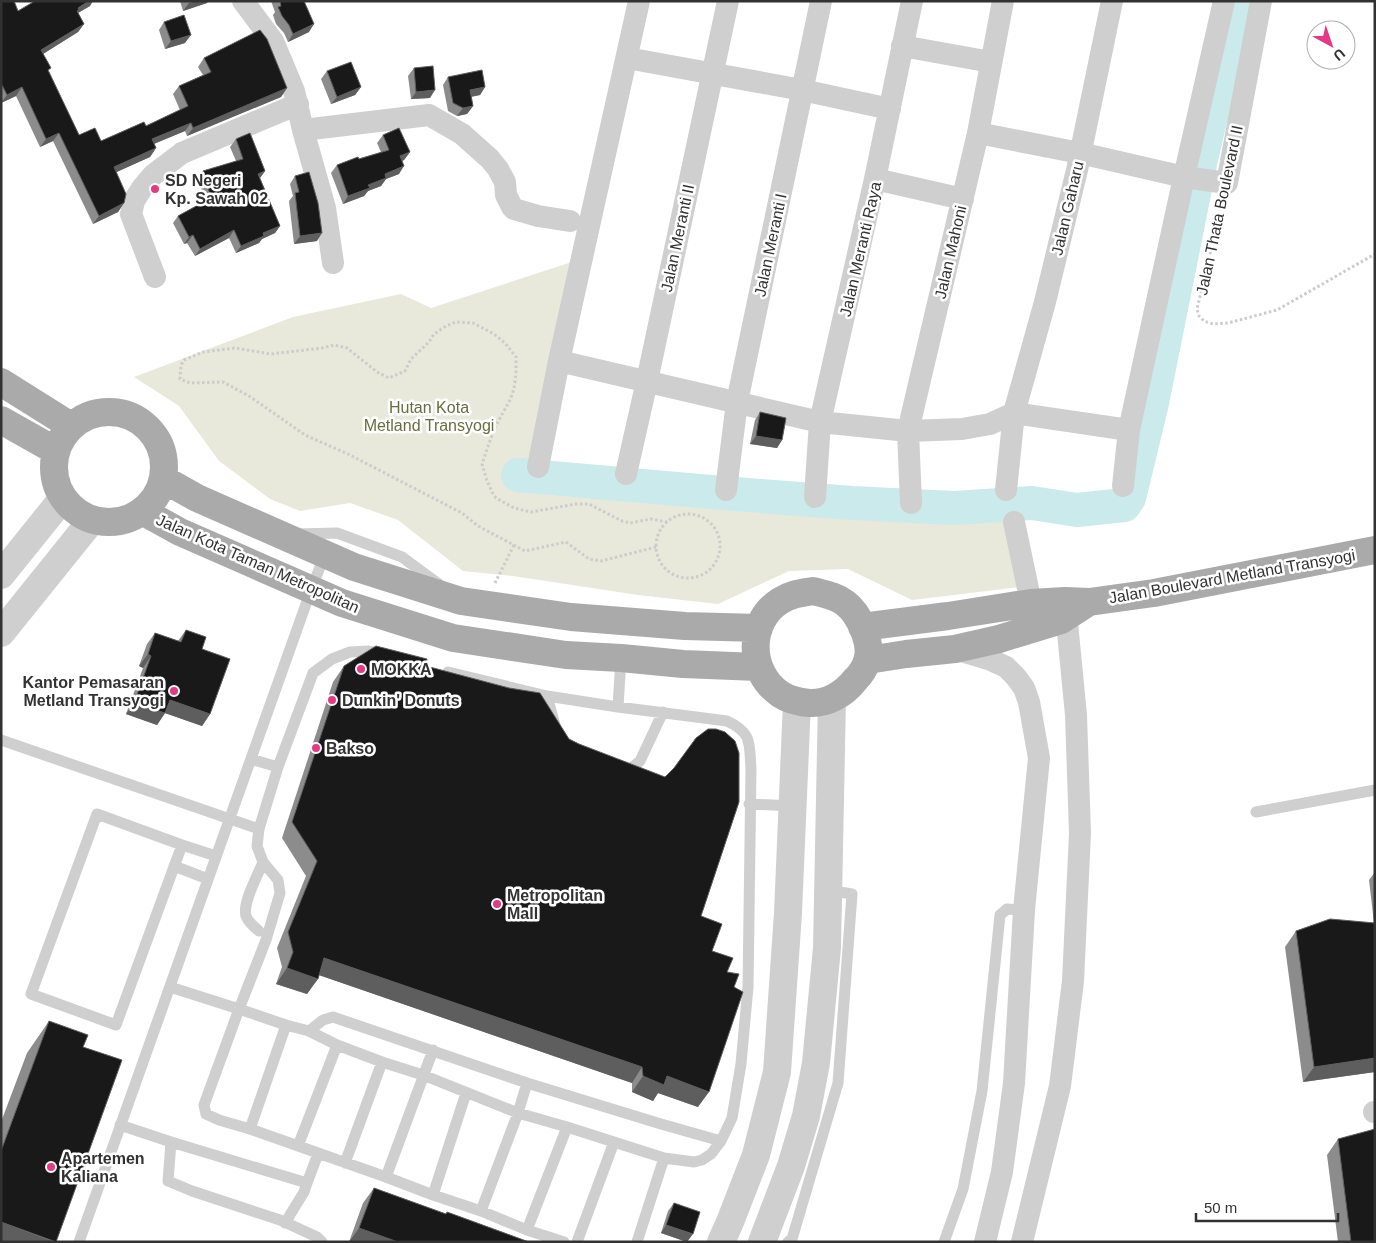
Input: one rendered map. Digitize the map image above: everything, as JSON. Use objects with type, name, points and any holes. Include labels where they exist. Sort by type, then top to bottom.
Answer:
[{"type":"main road","points":[[1,382],[71,426]]},
{"type":"main road","points":[[108,411],[128,414],[143,422],[154,433],[162,448],[165,463],[163,480],[156,497],[142,512],[118,521],[92,520],[76,511],[63,498],[57,487],[54,475],[56,451],[62,438],[71,426],[88,415],[108,411]]},
{"type":"main road","points":[[1,420],[56,451]]},
{"type":"main road","points":[[163,480],[197,498],[354,568],[473,602],[571,617],[685,626],[758,628]]},
{"type":"main road","name":"Jalan Kota Taman Metropolitan","points":[[142,512],[180,532],[342,603],[452,638],[566,655],[683,664],[758,667]]},
{"type":"main road","name":"Jalan Boulevard Metland Transyogi","points":[[1073,606],[1154,593],[1375,550]]},
{"type":"main road","points":[[813,591],[830,595],[845,603],[857,616],[867,640],[868,660],[848,690],[832,699],[815,703],[797,702],[781,695],[767,683],[758,667],[755,654],[758,628],[767,613],[780,601],[796,594],[813,591]]},
{"type":"main road","points":[[862,627],[1031,603],[1073,606]]},
{"type":"main road","points":[[868,660],[906,654],[955,650],[998,639],[1061,620],[1073,606]]},
{"type":"street","points":[[243,1],[273,41],[294,91],[325,208],[333,263]]},
{"type":"street","points":[[538,467],[559,361],[639,1]]},
{"type":"street","name":"Jalan Meranti II","points":[[626,474],[728,1]]},
{"type":"street","name":"Jalan Meranti I","points":[[726,490],[737,402],[821,1]]},
{"type":"street","name":"Jalan Meranti Raya","points":[[815,497],[820,422],[876,179],[912,1]]},
{"type":"street","name":"Jalan Mahoni","points":[[912,503],[908,431],[978,133],[1003,1]]},
{"type":"street","name":"Jalan Gaharu","points":[[1006,490],[1014,413],[1045,302],[1077,170],[1112,1]]},
{"type":"street","name":"Jalan Thata Boulevard II","points":[[1204,180],[1224,1]]},
{"type":"street","name":"Jalan Thata Boulevard II","points":[[1123,486],[1129,430],[1204,180],[1261,1]]},
{"type":"street","points":[[902,46],[991,62]]},
{"type":"street","points":[[627,58],[802,90],[890,109]]},
{"type":"street","points":[[155,277],[131,214],[134,201],[142,188],[153,175],[182,153],[298,104]]},
{"type":"street","points":[[303,130],[429,115],[462,134],[490,159],[505,182],[506,195],[514,209],[538,216],[570,221]]},
{"type":"street","points":[[978,133],[1204,180]]},
{"type":"street","points":[[876,179],[963,199]]},
{"type":"street","points":[[559,361],[820,422],[908,431],[962,429],[990,424],[1014,413],[1129,430]]},
{"type":"street","points":[[1,575],[63,498]]},
{"type":"street","points":[[1,633],[92,520]]},
{"type":"street","points":[[1014,522],[1031,603]]},
{"type":"street","points":[[1022,1242],[1060,1086],[1074,981],[1080,833],[1073,606]]},
{"type":"street","points":[[955,650],[1006,666],[1024,688],[1029,702],[1039,758],[1024,910],[1014,1083],[1002,1172],[985,1242]]},
{"type":"street","points":[[762,1242],[791,1166],[806,1116],[816,1063],[827,948],[832,699]]},
{"type":"street","points":[[720,1242],[730,1222],[756,1155],[777,1072],[788,913],[797,702]]},
{"type":"lane","points":[[280,535],[337,533],[402,557],[473,602]]},
{"type":"lane","points":[[79,1242],[311,590],[326,554]]},
{"type":"lane","points":[[394,658],[369,651],[350,652],[332,659],[313,673],[278,767],[259,829],[257,846],[263,862],[278,880],[280,894],[266,940],[204,1105],[206,1114],[564,1242]]},
{"type":"lane","points":[[618,707],[621,658]]},
{"type":"lane","points":[[170,987],[309,1031],[337,1045],[423,1075],[518,1113],[664,1158],[694,1162],[702,1160],[711,1154],[721,1141],[732,1118],[741,1064],[748,987],[749,804],[751,769],[748,737],[738,726],[727,721],[547,696],[438,670]]},
{"type":"lane","points":[[547,696],[557,732]]},
{"type":"lane","points":[[616,770],[625,773],[640,761],[662,712]]},
{"type":"lane","points":[[1,740],[259,829]]},
{"type":"lane","points":[[251,759],[278,767]]},
{"type":"lane","points":[[1256,812],[1375,790]]},
{"type":"lane","points":[[749,804],[793,806]]},
{"type":"lane","points":[[182,844],[116,1024],[31,994],[97,814],[182,844],[216,856]]},
{"type":"lane","points":[[259,931],[252,926],[246,916],[245,904],[263,862]]},
{"type":"lane","points":[[174,866],[208,879]]},
{"type":"lane","points":[[788,1242],[792,1239],[838,1083],[852,894],[828,890]]},
{"type":"lane","points":[[944,1242],[963,1189],[982,1091],[1000,915],[1007,909],[1024,910]]},
{"type":"lane","points":[[309,1031],[322,1020],[333,1017],[528,1083],[721,1141]]},
{"type":"lane","points":[[250,1129],[286,1024]]},
{"type":"lane","points":[[298,1146],[337,1045]]},
{"type":"lane","points":[[386,1177],[432,1050]]},
{"type":"lane","points":[[345,1163],[382,1062]]},
{"type":"lane","points":[[481,1211],[528,1083]]},
{"type":"lane","points":[[433,1195],[466,1093]]},
{"type":"lane","points":[[120,1125],[307,1183]]},
{"type":"lane","points":[[527,1230],[567,1127]]},
{"type":"lane","points":[[170,1142],[168,1181],[192,1191],[285,1222],[317,1237],[322,1242]]},
{"type":"lane","points":[[577,1242],[614,1142]]},
{"type":"lane","points":[[285,1222],[304,1192],[318,1154]]},
{"type":"lane","points":[[637,1242],[664,1158]]},
{"type":"path","name":"Jalan Thata Boulevard II","points":[[1204,180],[1197,310],[1199,316],[1204,321],[1213,324],[1228,322],[1277,310],[1375,254]]},
{"type":"path","points":[[656,547],[601,561],[589,559],[566,542],[525,551],[478,526],[462,513],[348,454],[304,435],[249,396],[223,382],[190,383],[180,379],[181,365],[184,360],[192,356],[215,350],[234,348],[271,354],[334,345],[347,348],[377,372],[389,378],[405,371],[411,359],[440,329],[456,322],[473,324],[494,334],[505,343],[516,358],[514,389],[494,429],[482,464],[486,478],[496,498],[514,508],[531,512],[576,504],[589,504],[622,521],[630,523],[651,519],[667,522]]},
{"type":"path","points":[[683,514],[692,514],[702,516],[716,528],[720,536],[720,554],[710,570],[694,578],[676,576],[668,571],[657,556],[656,547],[657,538],[667,522],[683,514]]},
{"type":"path","points":[[473,602],[514,546]]},
{"type":"green space","name":"Hutan Kota Metland Transyogi","points":[[575,261],[524,490],[1007,509],[1020,587],[912,600],[848,569],[789,571],[718,604],[463,571],[398,520],[350,503],[300,511],[270,499],[219,461],[179,406],[134,377],[293,317],[401,294],[431,308]]},
{"type":"building","points":[[1,1],[14,1],[18,11],[35,1],[89,1],[78,8],[79,10],[77,11],[84,24],[41,50],[51,68],[48,70],[79,135],[95,128],[101,141],[144,122],[146,126],[188,106],[179,86],[211,72],[204,58],[260,30],[267,39],[287,88],[193,128],[191,123],[152,139],[156,148],[114,167],[126,194],[124,203],[99,216],[59,133],[46,139],[22,87],[7,95],[1,83]]},
{"type":"building","points":[[280,1],[304,1],[314,24],[293,34],[278,7],[281,6]]},
{"type":"building","points":[[184,15],[191,35],[171,41],[164,22]]},
{"type":"building","points":[[351,62],[361,87],[337,97],[327,71]]},
{"type":"building","points":[[433,66],[435,90],[416,92],[414,68]]},
{"type":"building","points":[[482,70],[485,87],[470,90],[473,106],[463,108],[453,103],[448,77]]},
{"type":"building","points":[[399,128],[410,152],[400,156],[404,166],[385,174],[386,178],[368,185],[370,188],[348,196],[337,165],[358,157],[359,159],[389,150],[383,135]]},
{"type":"building","points":[[250,133],[265,171],[258,174],[280,226],[263,233],[264,236],[241,246],[234,230],[200,249],[193,235],[189,237],[178,216],[211,198],[203,171],[243,159],[236,139]]},
{"type":"building","points":[[309,172],[318,203],[322,233],[300,236],[295,193],[299,192],[295,176]]},
{"type":"building","points":[[760,412],[786,418],[782,440],[756,436]]},
{"type":"building","name":"Kantor Pemasaran Metland Transyogi","points":[[186,630],[206,637],[202,649],[230,659],[210,714],[170,700],[165,713],[134,703],[151,656],[148,654],[155,633],[181,642]]},
{"type":"building","name":"Metropolitan Mall","points":[[376,646],[427,659],[426,666],[509,688],[540,693],[569,739],[665,777],[696,738],[708,729],[725,732],[735,741],[739,753],[739,802],[701,916],[722,924],[712,951],[733,958],[727,972],[739,974],[734,987],[743,992],[709,1092],[667,1076],[664,1085],[643,1076],[642,1067],[324,958],[318,979],[287,968],[293,952],[288,932],[317,861],[292,822],[344,666]]},
{"type":"building","points":[[1330,919],[1375,923],[1375,1058],[1314,1067],[1296,931]]},
{"type":"building","points":[[49,1021],[88,1035],[83,1047],[122,1060],[56,1242],[1,1222],[1,1151]]},
{"type":"building","points":[[1375,1129],[1375,1242],[1351,1242],[1338,1139]]},
{"type":"building","points":[[374,1188],[529,1242],[398,1242],[359,1228]]},
{"type":"building","points":[[674,1203],[700,1212],[693,1234],[666,1225]]},
{"type":"waterway","points":[[518,475],[852,503],[954,508],[1032,503],[1077,510],[1124,505],[1129,498],[1152,403],[1201,159],[1238,1]]},
{"type":"place","name":"SD Negeri Kp. Sawah 02","points":[[155,189]]},
{"type":"place","name":"MOKKA","points":[[361,669]]},
{"type":"place","name":"Kantor Pemasaran Metland Transyogi","points":[[174,691]]},
{"type":"place","name":"Dunkin' Donuts","points":[[332,700]]},
{"type":"place","name":"Bakso","points":[[316,748]]},
{"type":"place","name":"Metropolitan Mall","points":[[497,904]]},
{"type":"place","name":"Apartemen Kaliana","points":[[51,1167]]}]
